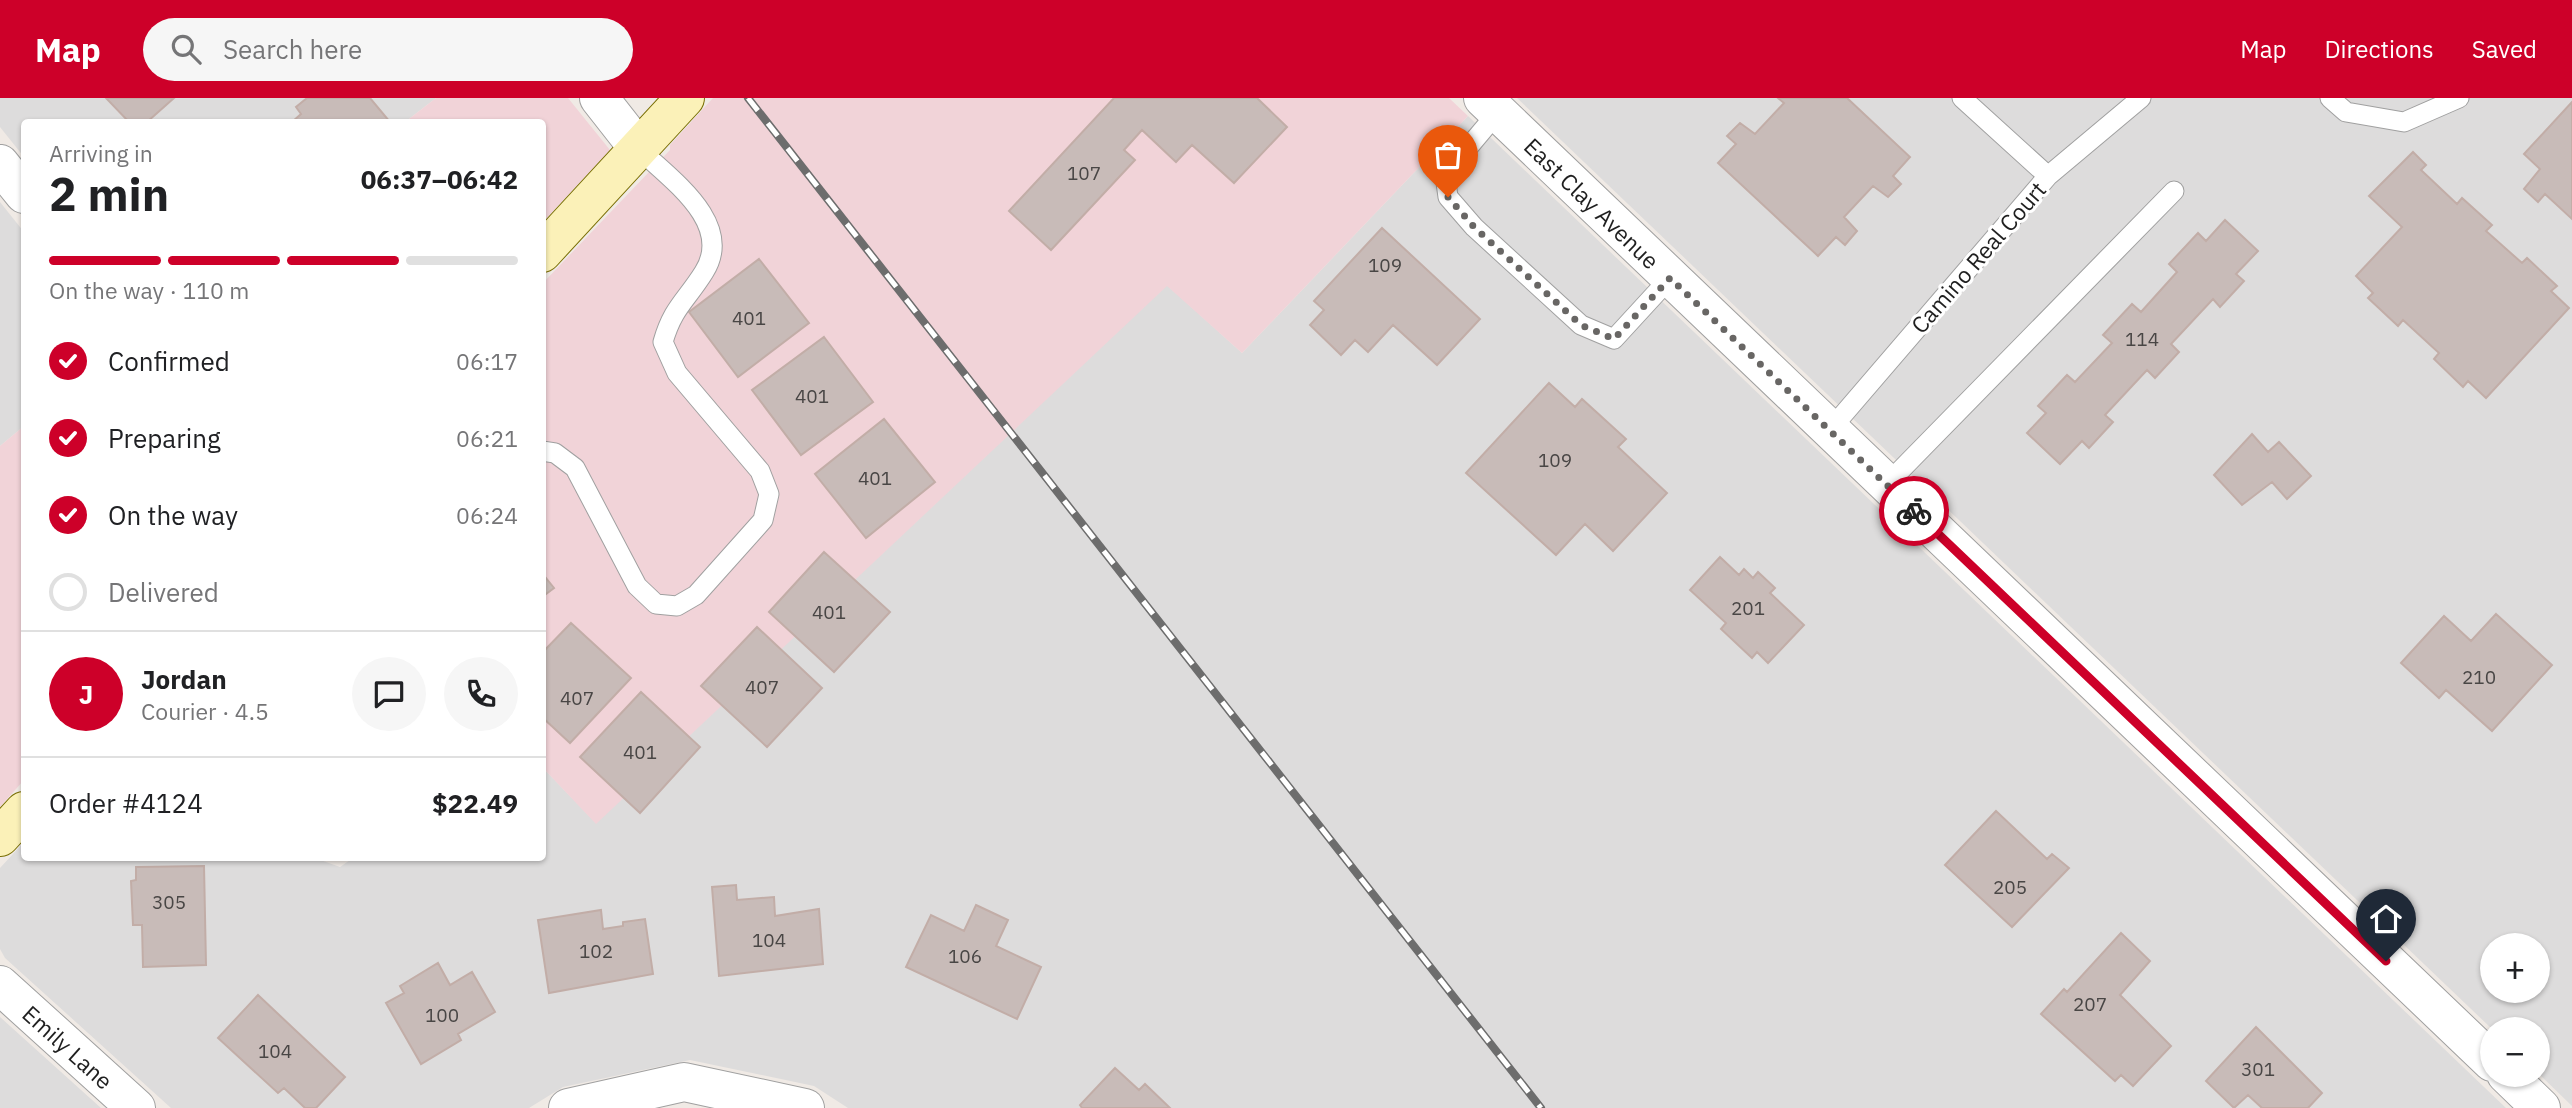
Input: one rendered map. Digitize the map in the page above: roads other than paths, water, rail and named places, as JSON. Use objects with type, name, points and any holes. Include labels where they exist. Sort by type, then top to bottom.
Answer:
[{"type":"main road","points":[[546,250],[685,98]]},
{"type":"main road","points":[[0,838],[21,814]]},
{"type":"street","points":[[599,98],[639,149]]},
{"type":"street","name":"East Clay Avenue","points":[[1491,105],[2480,1051]]},
{"type":"street","points":[[0,164],[21,190]]},
{"type":"street","name":"Emily Lane","points":[[0,985],[136,1108]]},
{"type":"street","points":[[568,1108],[684,1082],[805,1108]]},
{"type":"street","points":[[2519,1087],[2541,1108]]},
{"type":"lane","points":[[1962,98],[2048,176]]},
{"type":"lane","name":"Camino Real Court","points":[[1829,431],[2048,176],[2141,98]]},
{"type":"lane","points":[[2330,98],[2346,112],[2404,122],[2459,98]]},
{"type":"lane","points":[[1491,105],[1445,175],[1448,197],[1474,227],[1581,325],[1614,339],[1670,278]]},
{"type":"lane","points":[[546,452],[555,453],[575,468],[637,586],[656,604],[677,606],[696,595],[763,520],[769,494],[760,471],[677,373],[663,342],[671,317],[706,270],[714,248],[708,222],[691,199],[639,149]]},
{"type":"lane","points":[[1886,485],[2174,191]]},
{"type":"railway","points":[[748,98],[1541,1108]]}]
